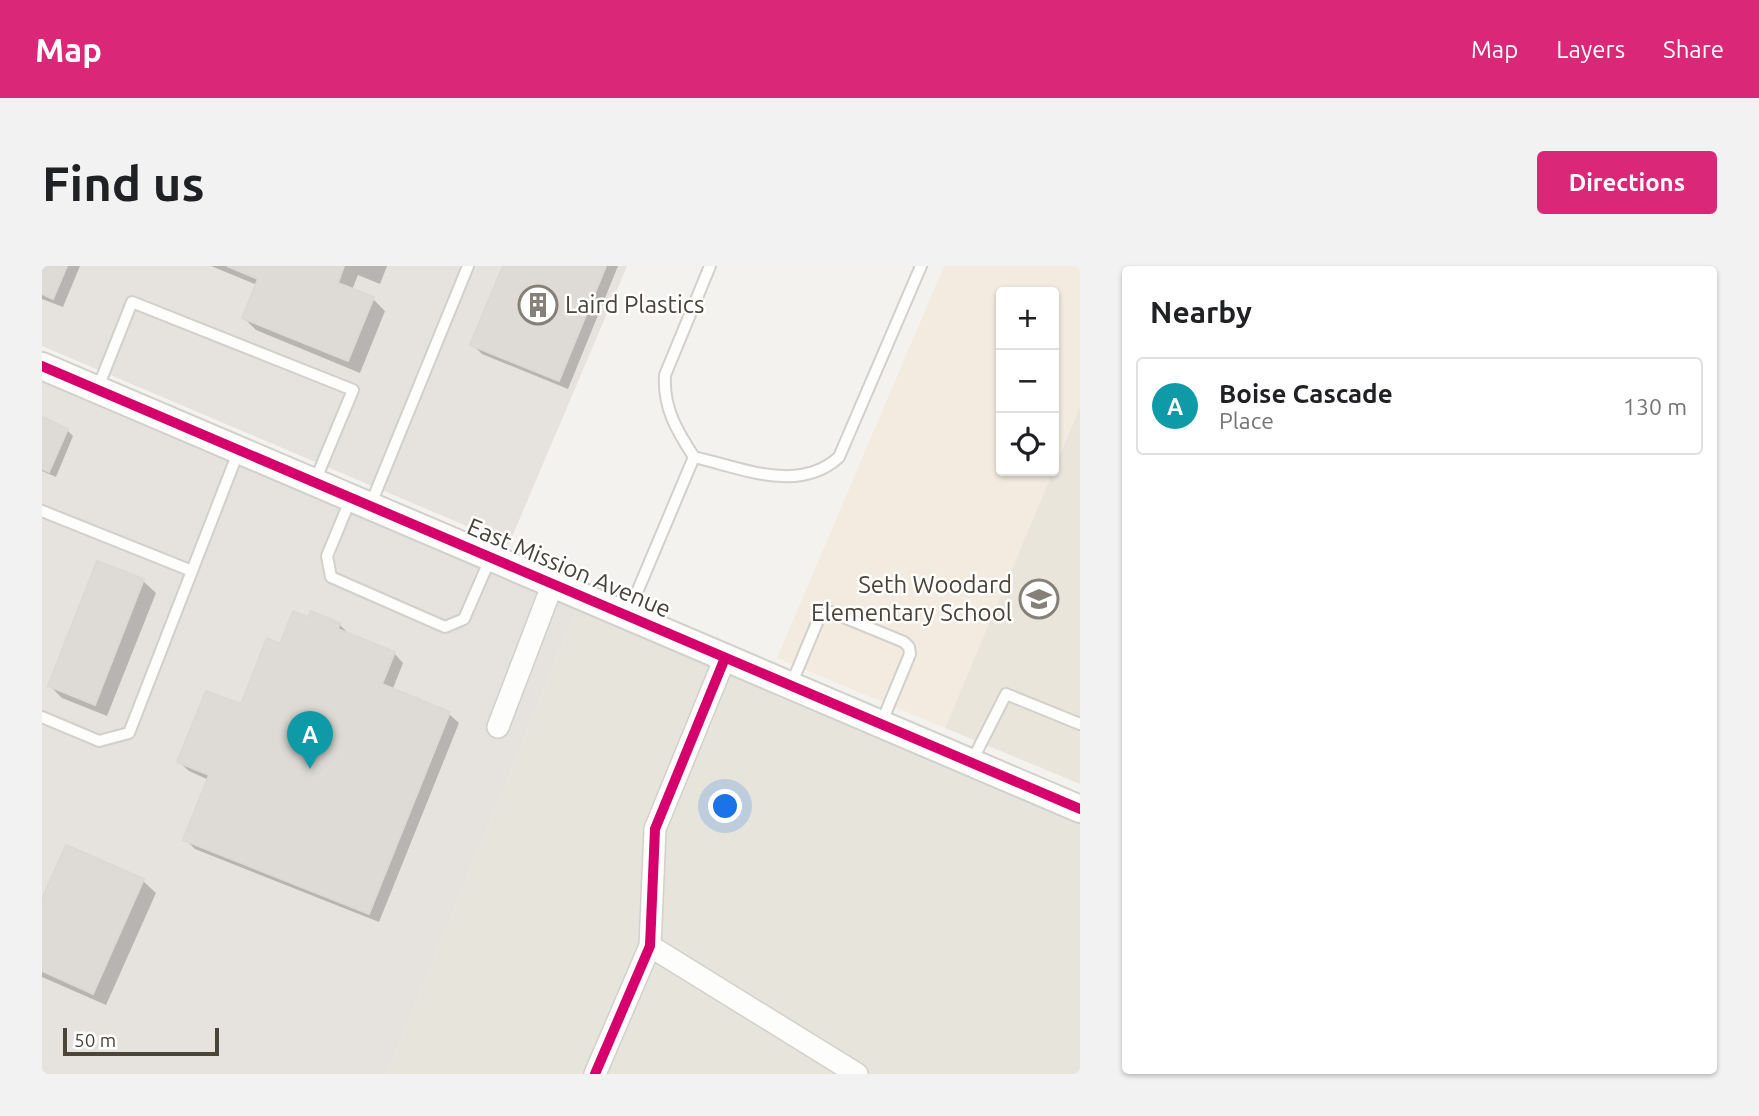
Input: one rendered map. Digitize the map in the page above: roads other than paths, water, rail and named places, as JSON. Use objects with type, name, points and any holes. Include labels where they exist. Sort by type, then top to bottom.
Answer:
[{"type":"street","name":"East Mission Avenue","points":[[42,366],[1080,809]]},
{"type":"street","points":[[498,727],[553,583]]},
{"type":"street","points":[[594,1074],[650,946],[655,830],[725,658]]},
{"type":"street","points":[[650,946],[857,1074]]},
{"type":"lane","points":[[468,266],[360,502],[327,556],[331,577],[445,627],[464,619],[490,557]]},
{"type":"lane","points":[[710,266],[665,375],[664,393],[669,413],[694,457],[787,478],[808,476],[825,469],[839,457],[921,266]]},
{"type":"lane","points":[[97,390],[132,302],[353,390],[315,483]]},
{"type":"lane","points":[[42,717],[99,741],[129,733],[239,450]]},
{"type":"lane","points":[[627,615],[694,457]]},
{"type":"lane","points":[[42,510],[192,571]]},
{"type":"lane","points":[[790,685],[819,618],[824,613],[831,612],[904,642],[909,647],[910,654],[881,724]]},
{"type":"lane","points":[[971,763],[1006,694],[1080,724]]},
{"type":"place","name":"Laird Plastics","points":[[538,305]]},
{"type":"place","name":"Seth Woodard Elementary School","points":[[1039,599]]},
{"type":"place","name":"Boise Cascade","points":[[310,769]]}]
